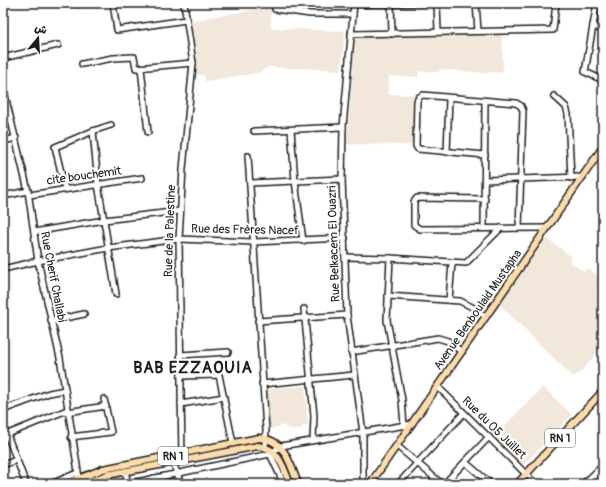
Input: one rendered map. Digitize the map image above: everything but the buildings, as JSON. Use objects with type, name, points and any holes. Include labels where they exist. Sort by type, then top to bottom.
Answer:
[{"type":"main road","name":"Avenue Benboulaid Mustapha","points":[[371,484],[603,147]]},
{"type":"main road","name":"RN 1","points":[[517,484],[603,392]]},
{"type":"main road","name":"RN 1","points":[[79,480],[103,469],[233,443],[266,439]]},
{"type":"main road","points":[[266,439],[281,446],[288,458],[298,484]]},
{"type":"main road","name":"RN 1","points":[[66,484],[79,480],[174,463],[250,447],[265,447]]},
{"type":"main road","points":[[265,447],[282,464],[290,484]]},
{"type":"street","points":[[113,3],[117,30],[186,20]]},
{"type":"street","name":"Rue de la Palestine","points":[[182,461],[179,239],[193,63],[184,3]]},
{"type":"street","points":[[354,4],[438,3],[438,32]]},
{"type":"street","points":[[476,3],[478,31]]},
{"type":"street","points":[[351,34],[553,30],[556,3]]},
{"type":"street","points":[[597,3],[586,72],[603,80]]},
{"type":"street","name":"Rue Belkacem El Ouazri","points":[[354,4],[343,127],[342,179],[347,316],[363,433],[363,484]]},
{"type":"street","points":[[391,4],[392,34]]},
{"type":"street","points":[[275,10],[310,14],[353,14]]},
{"type":"street","points":[[593,25],[603,32]]},
{"type":"street","points":[[3,58],[58,45]]},
{"type":"street","points":[[82,64],[113,58],[134,57],[136,68],[193,63]]},
{"type":"street","points":[[141,68],[148,132]]},
{"type":"street","name":"Rue Cherif Challabi","points":[[3,87],[28,193],[38,261],[65,390],[71,437],[79,480]]},
{"type":"street","points":[[485,155],[421,150],[416,148],[416,101],[421,96],[516,103],[523,108],[520,228]]},
{"type":"street","points":[[554,96],[566,107],[568,114],[571,178]]},
{"type":"street","points":[[447,152],[449,98]]},
{"type":"street","points":[[484,228],[485,101]]},
{"type":"street","points":[[64,189],[55,147],[111,125]]},
{"type":"street","points":[[254,131],[343,127]]},
{"type":"street","points":[[291,130],[295,181],[303,241]]},
{"type":"street","points":[[93,131],[98,184],[116,294]]},
{"type":"street","points":[[3,141],[16,138]]},
{"type":"street","points":[[248,156],[266,439],[265,447]]},
{"type":"street","points":[[485,180],[583,177]]},
{"type":"street","name":"cite bouchemit","points":[[3,196],[142,178]]},
{"type":"street","points":[[250,183],[342,179]]},
{"type":"street","points":[[485,199],[419,198],[414,202],[414,224],[418,228],[547,228]]},
{"type":"street","points":[[34,232],[104,220],[180,212]]},
{"type":"street","points":[[345,257],[390,258],[462,264],[470,261],[501,228]]},
{"type":"street","name":"Rue des Frères Nacef","points":[[3,269],[108,248],[179,239],[253,242],[345,238]]},
{"type":"street","points":[[390,258],[387,320],[402,400],[404,426]]},
{"type":"street","points":[[449,300],[452,263]]},
{"type":"street","points":[[388,296],[449,300],[466,303],[486,317]]},
{"type":"street","points":[[304,309],[314,416],[313,440]]},
{"type":"street","points":[[51,321],[84,314]]},
{"type":"street","points":[[258,321],[305,317],[347,316]]},
{"type":"street","points":[[351,352],[438,338],[448,341],[462,352]]},
{"type":"street","points":[[180,355],[228,352]]},
{"type":"street","points":[[181,376],[220,375],[233,443]]},
{"type":"street","points":[[262,384],[311,381],[354,375]]},
{"type":"street","name":"Rue du 05 Juillet","points":[[438,387],[536,484]]},
{"type":"street","points":[[3,410],[49,393],[65,390]]},
{"type":"street","points":[[181,404],[224,397]]},
{"type":"street","points":[[71,437],[111,432],[104,399]]},
{"type":"street","points":[[5,435],[67,411],[106,406]]},
{"type":"street","points":[[398,484],[464,413]]},
{"type":"street","points":[[3,424],[5,435],[26,484]]},
{"type":"street","points":[[124,471],[128,484],[272,453],[281,446],[412,424]]},
{"type":"street","points":[[397,446],[443,484],[489,437]]},
{"type":"street","points":[[272,453],[284,484]]},
{"type":"street","points":[[171,456],[181,484]]},
{"type":"street","points":[[3,464],[16,460]]},
{"type":"street","points":[[466,462],[490,484]]},
{"type":"street","points":[[584,484],[603,466]]},
{"type":"street","points":[[592,476],[600,484]]},
{"type":"street","points":[[154,478],[155,484]]},
{"type":"street","points":[[52,484],[79,480]]},
{"type":"shaded area","points":[[271,7],[271,28],[345,31],[341,70],[269,67],[257,73],[205,81],[204,75],[196,75],[189,21]]},
{"type":"shaded area","points":[[502,32],[503,72],[482,73],[439,69],[439,72],[419,71],[418,77],[389,76],[388,94],[415,95],[413,145],[347,144],[355,36]]},
{"type":"shaded area","points":[[546,238],[572,257],[569,261],[584,272],[587,268],[603,280],[603,288],[596,296],[603,303],[603,345],[581,372],[573,377],[500,305]]},
{"type":"shaded area","points":[[305,386],[308,425],[292,430],[291,428],[286,428],[285,425],[270,429],[267,389]]},
{"type":"shaded area","points":[[543,387],[572,415],[523,465],[494,437]]},
{"type":"district","name":"BAB EZZAOUIA","points":[[193,368]]}]
